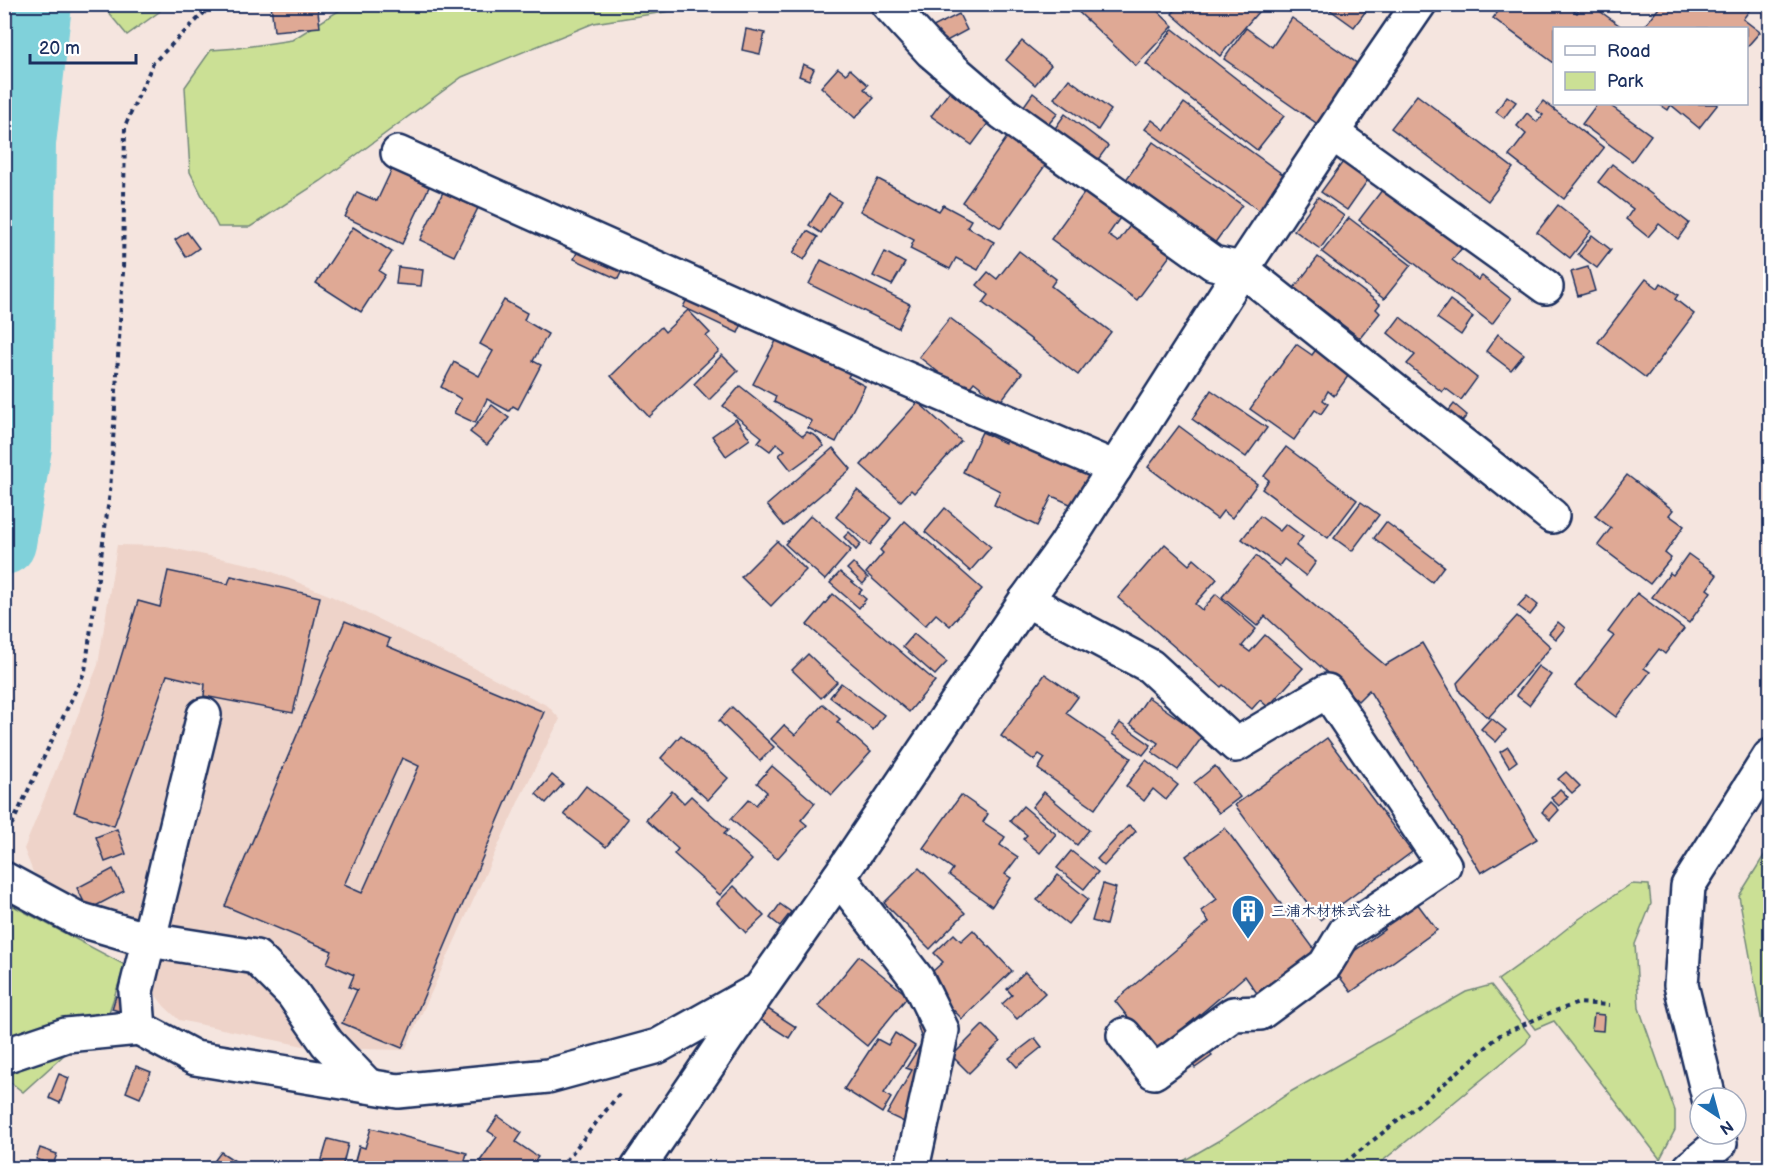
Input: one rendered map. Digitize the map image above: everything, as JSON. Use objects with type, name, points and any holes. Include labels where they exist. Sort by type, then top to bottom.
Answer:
[{"type":"street","points":[[888,4],[931,51],[1003,113],[1214,263],[1242,269],[1552,516]]},
{"type":"street","points":[[638,1168],[1065,546],[1242,269],[1419,4]]},
{"type":"street","points":[[1332,134],[1546,287]]},
{"type":"street","points":[[398,153],[872,364],[1115,468]]},
{"type":"street","points":[[1026,600],[1150,666],[1236,746],[1327,691],[1444,865],[1345,932],[1325,965],[1269,1006],[1260,1012],[1233,1014],[1154,1072],[1124,1035]]},
{"type":"street","points":[[139,1028],[136,991],[204,715]]},
{"type":"street","points":[[1706,1086],[1681,985],[1688,886],[1770,756]]},
{"type":"street","points":[[839,877],[917,979],[942,1030],[912,1168]]},
{"type":"street","points":[[4,879],[78,920],[149,940],[256,957],[293,994],[327,1043],[368,1086]]},
{"type":"street","points":[[4,1056],[66,1035],[139,1028],[195,1058],[398,1091],[548,1076],[658,1046],[760,989]]},
{"type":"street","points":[[1690,1168],[1724,1149]]},
{"type":"path","points":[[4,841],[85,671],[110,492],[123,272],[125,126],[153,63],[213,4]]},
{"type":"path","points":[[1338,1168],[1437,1090],[1500,1035],[1579,1003],[1609,1005]]},
{"type":"path","points":[[560,1168],[625,1087]]},
{"type":"shaded area","points":[[117,545],[161,546],[258,566],[331,596],[402,631],[548,706],[560,719],[520,798],[405,1050],[313,1048],[179,1020],[164,1006],[126,955],[33,872],[24,849],[98,665]]},
{"type":"green space","points":[[102,5],[165,5],[127,35]]},
{"type":"green space","points":[[348,5],[832,5],[684,9],[594,23],[462,77],[321,181],[250,227],[218,227],[190,172],[185,87],[211,50],[292,40]]},
{"type":"green space","points":[[1770,846],[1770,1066],[1739,896]]},
{"type":"green space","points":[[1631,884],[1649,885],[1651,904],[1635,944],[1639,1008],[1675,1111],[1675,1130],[1660,1159],[1554,1021],[1535,1029],[1498,980],[1579,919]]},
{"type":"green space","points":[[4,901],[125,965],[108,1015],[23,1092],[5,1078]]},
{"type":"green space","points":[[1491,985],[1530,1035],[1526,1043],[1374,1168],[1171,1168],[1218,1141],[1292,1091],[1466,992]]},
{"type":"building","points":[[271,4],[317,4],[320,27],[274,31]]},
{"type":"building","points":[[1070,4],[1150,4],[1173,26],[1136,66]]},
{"type":"building","points":[[1180,4],[1265,4],[1220,56],[1172,14]]},
{"type":"building","points":[[1322,4],[1371,4],[1354,27]]},
{"type":"building","points":[[1504,4],[1568,4],[1567,6],[1577,13],[1583,4],[1590,4],[1622,27],[1553,27],[1553,62],[1493,18]]},
{"type":"building","points":[[1662,4],[1741,4],[1749,11],[1743,19],[1760,32],[1748,46],[1748,27],[1644,27]]},
{"type":"building","points":[[959,14],[967,30],[941,44],[933,27]]},
{"type":"building","points":[[1292,18],[1361,66],[1322,127],[1224,59],[1246,28],[1272,47]]},
{"type":"building","points":[[746,29],[765,33],[760,54],[742,50]]},
{"type":"building","points":[[1173,29],[1284,116],[1257,150],[1146,64]]},
{"type":"building","points":[[1022,41],[1051,65],[1035,85],[1006,60]]},
{"type":"building","points":[[803,64],[814,69],[809,80],[799,76]]},
{"type":"building","points":[[838,68],[846,74],[850,69],[868,85],[864,89],[874,98],[855,118],[821,87]]},
{"type":"building","points":[[1069,79],[1111,110],[1098,130],[1054,98]]},
{"type":"building","points":[[949,92],[989,122],[972,145],[931,116]]},
{"type":"building","points":[[1033,93],[1058,113],[1045,128],[1021,110]]},
{"type":"building","points":[[1417,95],[1513,168],[1488,201],[1391,128]]},
{"type":"building","points":[[1507,96],[1516,102],[1504,118],[1496,112]]},
{"type":"building","points":[[1543,101],[1604,148],[1564,199],[1509,156],[1526,134],[1517,126],[1527,113],[1537,122],[1543,115],[1536,110]]},
{"type":"building","points":[[1184,103],[1285,176],[1260,211],[1145,129],[1152,120],[1165,130]]},
{"type":"building","points":[[1596,105],[1609,105],[1651,135],[1632,161],[1582,124]]},
{"type":"building","points":[[1660,105],[1671,105],[1668,110]]},
{"type":"building","points":[[1671,105],[1717,105],[1699,128]]},
{"type":"building","points":[[1065,114],[1108,146],[1094,165],[1051,134]]},
{"type":"building","points":[[1010,133],[1049,160],[1001,228],[962,202]]},
{"type":"building","points":[[1153,142],[1242,205],[1214,244],[1125,181]]},
{"type":"building","points":[[1345,159],[1370,177],[1347,210],[1321,192]]},
{"type":"building","points":[[1612,164],[1689,223],[1678,239],[1659,224],[1648,237],[1626,219],[1633,209],[1598,182]]},
{"type":"building","points":[[392,169],[429,187],[402,244],[345,217],[357,192],[377,201]]},
{"type":"building","points":[[878,179],[939,211],[943,205],[971,220],[967,227],[994,242],[978,270],[956,258],[950,269],[910,249],[914,240],[860,211]]},
{"type":"building","points":[[1389,181],[1467,242],[1452,260],[1478,280],[1482,276],[1511,299],[1492,324],[1359,220]]},
{"type":"building","points":[[1087,189],[1122,215],[1108,235],[1118,242],[1134,220],[1175,249],[1137,300],[1051,239]]},
{"type":"building","points":[[443,192],[478,208],[454,256],[420,240]]},
{"type":"building","points":[[829,194],[841,202],[821,233],[809,225]]},
{"type":"building","points":[[1318,197],[1344,216],[1320,249],[1294,230]]},
{"type":"building","points":[[1558,205],[1591,231],[1570,258],[1537,232]]},
{"type":"building","points":[[1349,218],[1411,265],[1384,299],[1322,252]]},
{"type":"building","points":[[353,227],[392,252],[379,271],[385,275],[361,312],[316,283]]},
{"type":"building","points":[[807,231],[818,237],[804,260],[793,253]]},
{"type":"building","points":[[187,232],[199,248],[186,257],[175,240]]},
{"type":"building","points":[[1592,235],[1611,250],[1597,268],[1578,254]]},
{"type":"building","points":[[581,244],[625,264],[618,279],[574,259]]},
{"type":"building","points":[[1019,251],[1056,279],[1051,286],[1111,332],[1078,375],[983,303],[989,295],[977,285],[988,272],[997,279]]},
{"type":"building","points":[[885,252],[905,263],[892,285],[873,276]]},
{"type":"building","points":[[1318,257],[1380,304],[1376,309],[1380,313],[1360,338],[1294,288]]},
{"type":"building","points":[[821,260],[910,304],[898,328],[809,284]]},
{"type":"building","points":[[398,267],[423,270],[421,286],[396,284]]},
{"type":"building","points":[[1588,267],[1595,291],[1578,296],[1571,272]]},
{"type":"building","points":[[1646,279],[1658,288],[1661,283],[1678,295],[1675,299],[1694,314],[1646,378],[1598,342]]},
{"type":"building","points":[[691,292],[745,317],[738,333],[683,307]]},
{"type":"building","points":[[504,300],[527,313],[524,320],[548,334],[533,361],[541,365],[518,409],[513,406],[509,411],[487,399],[475,423],[454,413],[461,399],[441,387],[454,362],[479,376],[493,351],[480,344]]},
{"type":"building","points":[[1450,300],[1473,317],[1461,335],[1437,318]]},
{"type":"building","points":[[688,310],[710,333],[706,336],[719,351],[649,417],[611,376],[661,327],[665,332]]},
{"type":"building","points":[[1400,317],[1477,378],[1461,400],[1445,388],[1442,392],[1407,364],[1415,355],[1388,333]]},
{"type":"building","points":[[950,318],[1022,373],[1000,402],[974,382],[965,393],[919,357]]},
{"type":"building","points":[[1498,334],[1524,354],[1511,370],[1486,351]]},
{"type":"building","points":[[777,339],[827,364],[830,359],[852,370],[848,377],[865,386],[836,442],[808,428],[812,421],[774,402],[776,396],[753,384]]},
{"type":"building","points":[[1296,344],[1312,355],[1317,348],[1351,372],[1334,396],[1328,391],[1323,400],[1328,404],[1321,414],[1315,410],[1294,440],[1250,409]]},
{"type":"building","points":[[722,355],[738,371],[709,400],[694,384]]},
{"type":"building","points":[[740,386],[803,436],[807,432],[816,436],[824,446],[791,470],[779,455],[785,450],[777,443],[770,451],[758,442],[762,437],[723,406]]},
{"type":"building","points":[[1211,390],[1267,428],[1246,457],[1192,419]]},
{"type":"building","points":[[918,402],[961,441],[914,493],[911,490],[901,501],[861,465]]},
{"type":"building","points":[[1454,404],[1467,415],[1460,424],[1447,413]]},
{"type":"building","points":[[492,405],[509,418],[487,445],[470,432]]},
{"type":"building","points":[[736,419],[750,439],[726,456],[712,436]]},
{"type":"building","points":[[1179,426],[1257,484],[1232,518],[1223,511],[1217,519],[1148,467]]},
{"type":"building","points":[[982,432],[1005,443],[1008,436],[1094,477],[1079,508],[1052,496],[1037,526],[994,505],[1000,491],[963,472]]},
{"type":"building","points":[[1286,447],[1357,500],[1328,538],[1262,489],[1269,480],[1264,476]]},
{"type":"building","points":[[833,448],[851,469],[784,526],[767,505]]},
{"type":"building","points":[[1627,475],[1673,510],[1669,515],[1684,526],[1665,553],[1671,558],[1650,584],[1598,545],[1611,528],[1595,516]]},
{"type":"building","points":[[857,490],[891,518],[870,545],[836,517]]},
{"type":"building","points":[[1361,502],[1379,515],[1352,551],[1334,538]]},
{"type":"building","points":[[945,508],[991,547],[970,571],[925,532]]},
{"type":"building","points":[[811,515],[851,550],[825,580],[785,544]]},
{"type":"building","points":[[1260,516],[1280,531],[1286,524],[1303,537],[1296,546],[1316,562],[1306,576],[1284,559],[1279,566],[1242,539]]},
{"type":"building","points":[[905,521],[982,589],[950,626],[936,614],[925,626],[866,573],[883,553],[880,550]]},
{"type":"building","points":[[1386,522],[1444,566],[1432,582],[1374,538]]},
{"type":"building","points":[[849,532],[861,544],[856,550],[844,537]]},
{"type":"building","points":[[777,541],[806,570],[771,606],[741,577]]},
{"type":"building","points":[[1165,544],[1189,565],[1194,559],[1217,579],[1195,604],[1202,610],[1216,594],[1256,629],[1242,646],[1250,652],[1265,635],[1303,668],[1268,707],[1260,700],[1252,709],[1223,685],[1221,687],[1118,598]]},
{"type":"building","points":[[1688,554],[1717,575],[1707,589],[1711,592],[1689,623],[1652,597],[1670,573],[1673,575]]},
{"type":"building","points":[[1256,556],[1385,665],[1422,643],[1537,839],[1481,873],[1369,690],[1358,701],[1265,616],[1257,626],[1222,597]]},
{"type":"building","points":[[853,563],[868,578],[863,584],[847,569]]},
{"type":"building","points":[[168,571],[228,584],[231,576],[320,597],[293,713],[204,696],[205,684],[167,675],[114,826],[74,812],[138,601],[160,607]]},
{"type":"building","points":[[840,572],[862,590],[859,593],[866,599],[859,608],[830,583]]},
{"type":"building","points":[[1637,593],[1684,629],[1665,654],[1659,649],[1644,668],[1650,672],[1616,717],[1575,686],[1614,636],[1608,632]]},
{"type":"building","points":[[833,594],[935,681],[909,712],[807,625]]},
{"type":"building","points":[[1527,596],[1538,605],[1530,615],[1518,606]]},
{"type":"building","points":[[1517,616],[1551,647],[1488,718],[1460,692],[1457,683]]},
{"type":"building","points":[[345,621],[390,639],[387,646],[544,712],[402,1048],[342,1023],[357,990],[349,987],[354,975],[327,963],[332,951],[225,906]],"holes":[[[402,758],[419,766],[362,893],[344,885]]]},
{"type":"building","points":[[1558,622],[1565,628],[1556,639],[1549,633]]},
{"type":"building","points":[[914,634],[947,662],[935,675],[903,647]]},
{"type":"building","points":[[808,654],[837,682],[821,698],[792,670]]},
{"type":"building","points":[[1538,666],[1551,675],[1529,705],[1516,695]]},
{"type":"building","points":[[1045,674],[1078,697],[1066,713],[1131,758],[1095,809],[1038,769],[1045,758],[1039,754],[1034,760],[1001,736]]},
{"type":"building","points":[[841,683],[884,715],[873,730],[830,697]]},
{"type":"building","points":[[1148,697],[1203,736],[1178,770],[1152,752],[1158,743],[1130,724]]},
{"type":"building","points":[[823,704],[840,719],[837,722],[871,752],[832,795],[771,739],[784,725],[795,735]]},
{"type":"building","points":[[732,707],[774,747],[760,761],[719,721]]},
{"type":"building","points":[[1491,718],[1506,730],[1496,742],[1481,729]]},
{"type":"building","points":[[1120,723],[1151,745],[1143,755],[1112,734]]},
{"type":"building","points":[[681,735],[728,778],[708,800],[661,758]]},
{"type":"building","name":"三浦木材株式会社","points":[[1327,738],[1412,852],[1320,920],[1235,805]]},
{"type":"building","points":[[1508,747],[1517,761],[1509,767],[1500,752]]},
{"type":"building","points":[[1146,760],[1178,785],[1166,800],[1153,789],[1144,801],[1126,786]]},
{"type":"building","points":[[772,766],[815,803],[801,820],[807,825],[777,859],[731,819],[749,799],[756,805],[767,792],[757,783]]},
{"type":"building","points":[[1215,766],[1240,797],[1219,813],[1194,783]]},
{"type":"building","points":[[1566,772],[1580,786],[1572,793],[1558,779]]},
{"type":"building","points":[[552,775],[563,784],[546,803],[536,794]]},
{"type":"building","points":[[586,786],[628,819],[606,847],[564,814]]},
{"type":"building","points":[[1560,789],[1568,797],[1559,806],[1551,798]]},
{"type":"building","points":[[672,791],[684,803],[691,796],[728,830],[724,834],[752,860],[720,895],[674,854],[678,849],[646,820]]},
{"type":"building","points":[[1044,792],[1089,830],[1077,845],[1032,807]]},
{"type":"building","points":[[961,795],[988,814],[983,822],[1005,837],[1000,845],[1018,857],[1005,874],[1011,878],[992,906],[949,875],[953,869],[923,848]]},
{"type":"building","points":[[1551,802],[1559,810],[1550,820],[1542,812]]},
{"type":"building","points":[[1023,806],[1056,834],[1040,853],[1023,839],[1027,835],[1010,821]]},
{"type":"building","points":[[1129,825],[1136,831],[1104,866],[1097,859]]},
{"type":"building","name":"三浦木材株式会社","points":[[1225,828],[1320,957],[1261,999],[1245,976],[1156,1052],[1115,1001],[1209,922],[1201,911],[1217,899],[1186,856]]},
{"type":"building","points":[[117,829],[126,854],[105,862],[96,837]]},
{"type":"building","points":[[1071,851],[1098,872],[1084,889],[1057,868]]},
{"type":"building","points":[[919,868],[965,913],[930,949],[884,903]]},
{"type":"building","points":[[113,869],[124,891],[88,910],[77,888]]},
{"type":"building","points":[[1058,875],[1088,899],[1068,924],[1037,900]]},
{"type":"building","points":[[1103,884],[1116,888],[1106,925],[1092,921]]},
{"type":"building","points":[[734,886],[764,916],[746,933],[717,903]]},
{"type":"building","points":[[1411,895],[1437,930],[1351,992],[1332,967],[1385,929],[1378,919]]},
{"type":"building","points":[[780,904],[791,912],[780,926],[770,918]]},
{"type":"building","points":[[973,930],[1012,971],[962,1019],[924,979],[943,962],[934,953],[954,934],[961,941]]},
{"type":"building","points":[[859,956],[908,996],[867,1046],[818,1006]]},
{"type":"building","points":[[1025,972],[1045,993],[1017,1019],[1002,1004],[1012,995],[1007,989]]},
{"type":"building","points":[[116,996],[130,1000],[126,1013],[112,1009]]},
{"type":"building","points":[[922,1003],[932,1037],[922,1040],[912,1007]]},
{"type":"building","points":[[768,1009],[796,1027],[789,1038],[761,1020]]},
{"type":"building","points":[[1594,1014],[1604,1015],[1603,1031],[1592,1030]]},
{"type":"building","points":[[983,1025],[1000,1042],[969,1073],[952,1056]]},
{"type":"building","points":[[895,1033],[915,1046],[884,1093],[891,1098],[882,1113],[844,1089],[877,1039],[888,1045]]},
{"type":"building","points":[[1035,1038],[1042,1047],[1017,1067],[1009,1058]]},
{"type":"building","points":[[920,1046],[931,1046],[904,1122],[887,1114],[912,1070],[906,1068]]},
{"type":"building","points":[[1206,1046],[1212,1056],[1195,1068],[1188,1058]]},
{"type":"building","points":[[136,1066],[151,1072],[140,1098],[126,1092]]},
{"type":"building","points":[[59,1074],[69,1078],[60,1103],[49,1098]]},
{"type":"building","points":[[498,1116],[522,1133],[516,1142],[538,1157],[530,1168],[485,1168],[487,1167],[480,1161],[497,1137],[488,1131]]},
{"type":"building","points":[[371,1128],[467,1153],[463,1168],[353,1168],[359,1146],[365,1148]]},
{"type":"building","points":[[328,1139],[348,1144],[342,1168],[321,1163]]},
{"type":"building","points":[[40,1148],[57,1154],[53,1165],[36,1159]]},
{"type":"building","points":[[221,1152],[246,1168],[209,1168]]},
{"type":"waterway","points":[[4,543],[20,447],[24,143],[40,4]]},
{"type":"place","name":"三浦木材株式会社","points":[[1248,940]]}]
